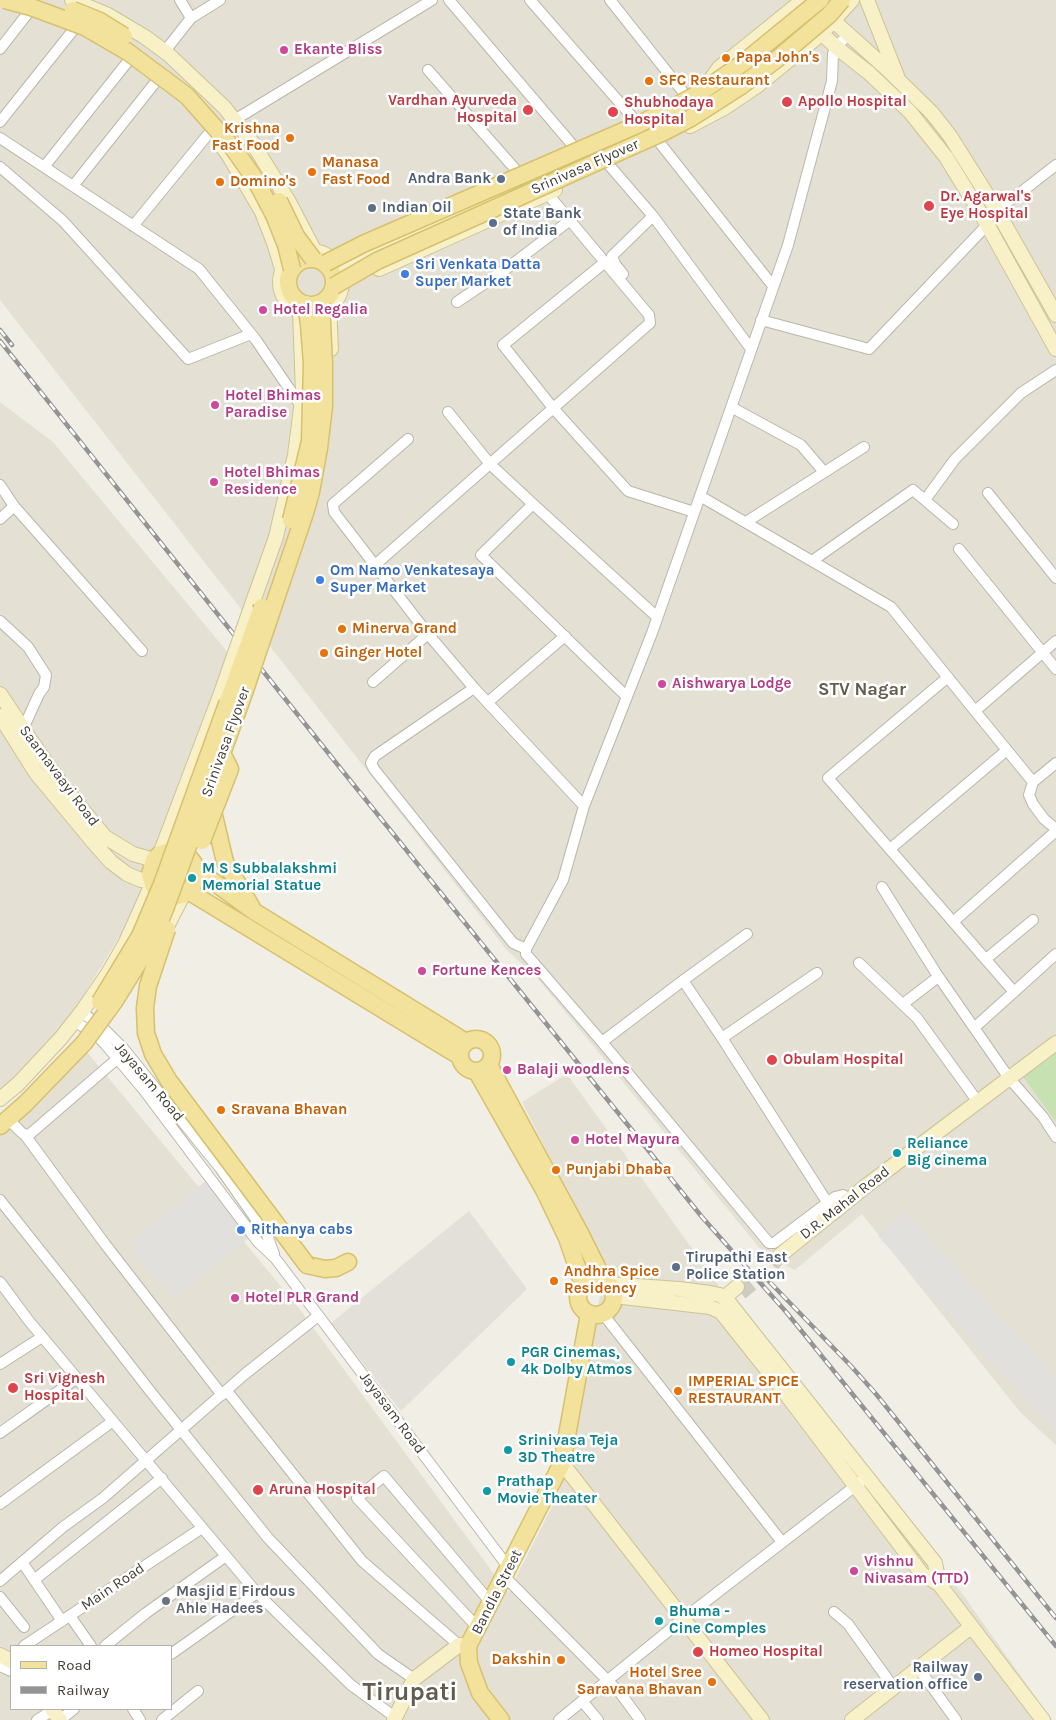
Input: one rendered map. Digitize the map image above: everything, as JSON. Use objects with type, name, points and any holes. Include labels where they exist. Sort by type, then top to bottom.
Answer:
[{"type":"main road","points":[[5,0],[32,6],[85,27],[128,52],[187,96],[233,148],[255,180],[274,215],[286,245],[290,290],[294,296],[314,306]]},
{"type":"main road","points":[[47,0],[100,21],[173,70],[208,102],[248,150],[264,173],[296,236],[331,269],[338,286]]},
{"type":"main road","name":"Srinivasa Flyover","points":[[287,269],[304,260],[323,260],[363,244],[637,125],[674,107],[701,92],[743,63],[820,0]]},
{"type":"main road","name":"Srinivasa Flyover","points":[[3,1128],[44,1070],[73,1038],[106,993],[140,936],[162,884],[262,607],[294,510],[310,441],[312,364],[309,324],[314,306],[328,298],[338,286],[377,261],[664,132],[691,118],[777,60],[842,0]]},
{"type":"main road","name":"Srinivasa Flyover","points":[[3,1128],[84,1042],[114,1002],[150,944],[165,909],[272,613],[311,492],[324,406],[324,364],[314,306]]},
{"type":"main road","points":[[222,753],[230,769],[165,934],[148,986],[146,1033],[153,1054],[169,1082],[307,1265],[325,1269],[336,1268],[348,1262]]},
{"type":"main road","points":[[212,807],[225,862],[255,912]]},
{"type":"main road","points":[[194,866],[195,880],[185,893],[173,897],[168,896],[159,892],[152,882],[151,866],[157,857],[166,851],[182,852],[188,856],[194,866],[255,912],[463,1049]]},
{"type":"main road","points":[[185,893],[463,1049]]},
{"type":"main road","points":[[474,1039],[486,1042],[492,1053],[483,1069],[465,1067],[461,1062],[463,1049],[474,1039]]},
{"type":"main road","points":[[483,1069],[567,1238],[583,1284]]},
{"type":"main road","points":[[483,1069],[580,1233],[609,1287],[612,1305],[596,1314],[582,1309],[578,1301],[578,1292],[583,1284],[591,1280],[609,1287]]},
{"type":"main road","name":"Bandla Street","points":[[501,1720],[480,1692],[464,1646],[478,1628],[562,1463],[596,1314]]},
{"type":"street","points":[[72,0],[108,15],[145,37],[165,52],[212,95],[252,142],[323,260],[386,246],[644,130],[694,105],[718,68],[799,3],[821,34],[869,73],[910,112],[946,157],[985,221],[1056,349]]},
{"type":"street","points":[[180,0],[191,18]]},
{"type":"street","points":[[165,52],[191,18],[220,0]]},
{"type":"street","points":[[134,226],[213,136],[241,116],[432,0]]},
{"type":"street","points":[[449,0],[583,157]]},
{"type":"street","points":[[530,0],[644,130]]},
{"type":"street","points":[[610,0],[694,105]]},
{"type":"street","points":[[811,0],[932,113],[950,136],[996,209],[1056,315]]},
{"type":"street","points":[[338,286],[659,142],[726,107],[757,86],[821,34],[852,0]]},
{"type":"street","points":[[867,0],[898,80]]},
{"type":"street","points":[[0,6],[28,13],[74,29],[108,46],[158,80],[189,108],[229,156],[262,212],[287,269]]},
{"type":"street","points":[[0,49],[28,13]]},
{"type":"street","points":[[0,122],[74,29]]},
{"type":"street","points":[[848,35],[836,47],[833,54],[832,82],[788,245],[700,496],[657,617],[584,806],[563,880],[526,949],[528,958],[602,1042],[768,1243],[774,1243],[836,1197],[843,1195],[850,1199]]},
{"type":"street","points":[[44,167],[129,60]]},
{"type":"street","points":[[428,70],[527,183]]},
{"type":"street","points":[[73,186],[158,80]]},
{"type":"street","points":[[0,138],[199,270],[251,334],[301,406]]},
{"type":"street","points":[[659,142],[773,286]]},
{"type":"street","points":[[609,165],[653,216],[751,349]]},
{"type":"street","points":[[761,320],[869,349],[996,209],[1056,166]]},
{"type":"street","points":[[0,167],[63,221],[188,359],[251,334]]},
{"type":"street","points":[[375,565],[650,323],[649,315],[547,193]]},
{"type":"street","points":[[653,216],[612,256],[615,264],[658,316]]},
{"type":"street","points":[[457,302],[506,269],[569,221]]},
{"type":"street","points":[[604,262],[503,345],[553,408],[628,491],[694,512]]},
{"type":"street","points":[[157,857],[221,693],[276,537],[295,455],[314,306]]},
{"type":"street","points":[[194,866],[316,498],[326,443],[331,382],[314,306]]},
{"type":"street","points":[[925,500],[955,459],[1021,393],[1056,370]]},
{"type":"street","points":[[731,407],[801,445],[824,472]]},
{"type":"street","points":[[448,412],[490,464],[657,617]]},
{"type":"street","points":[[408,439],[333,504],[332,508],[428,634],[474,688],[584,806]]},
{"type":"street","points":[[746,522],[864,447]]},
{"type":"street","points":[[0,485],[14,506],[142,651]]},
{"type":"street","points":[[812,561],[913,490],[953,524]]},
{"type":"street","points":[[988,493],[1056,578]]},
{"type":"street","points":[[700,496],[891,607],[1033,782]]},
{"type":"street","points":[[533,504],[481,555],[627,697]]},
{"type":"street","points":[[0,519],[14,506]]},
{"type":"street","points":[[959,549],[1056,669]]},
{"type":"street","points":[[0,621],[28,647],[46,675],[44,687],[38,694],[23,729]]},
{"type":"street","points":[[373,682],[428,634]]},
{"type":"street","points":[[488,702],[565,636]]},
{"type":"street","points":[[975,711],[1056,641]]},
{"type":"street","points":[[948,677],[828,778],[1014,992]]},
{"type":"street","points":[[474,688],[375,756],[371,763],[513,943],[526,949]]},
{"type":"street","name":"Saamavaayi Road","points":[[0,694],[63,786],[105,837],[132,854],[157,857]]},
{"type":"street","name":"Saamavaayi Road","points":[[0,716],[36,773],[94,844],[111,862],[128,874],[141,880],[152,882]]},
{"type":"street","points":[[890,849],[1007,750]]},
{"type":"street","points":[[954,922],[1056,830],[1044,819],[1029,795],[1033,782],[1056,763]]},
{"type":"street","points":[[0,1099],[18,1084],[78,1016],[107,975],[125,944],[152,882]]},
{"type":"street","points":[[882,887],[938,977],[1009,1078],[1042,1117],[1056,1137]]},
{"type":"street","points":[[3,1128],[64,1074],[99,1031],[127,994],[157,946],[185,893]]},
{"type":"street","points":[[986,959],[1033,920]]},
{"type":"street","points":[[602,1042],[747,934]]},
{"type":"street","points":[[974,1028],[1056,954]]},
{"type":"street","points":[[859,963],[917,1018],[978,1102]]},
{"type":"street","points":[[722,1038],[817,973]]},
{"type":"street","points":[[903,1004],[938,977]]},
{"type":"street","points":[[685,979],[686,984],[827,1202]]},
{"type":"street","name":"Jayasam Road","points":[[78,1016],[122,1048],[220,1168],[266,1235],[275,1258]]},
{"type":"street","name":"Jayasam Road","points":[[99,1031],[258,1242],[275,1258],[507,1572],[620,1694],[640,1720]]},
{"type":"street","name":"D.R. Mahal Road","points":[[779,1256],[850,1199],[1056,1043]]},
{"type":"street","points":[[3,1128],[25,1135],[30,1134],[118,1058]]},
{"type":"street","points":[[2,1288],[257,1593],[351,1684],[394,1719],[414,1679],[464,1646],[362,1561],[105,1244],[25,1135]]},
{"type":"street","points":[[0,1200],[268,1538],[378,1654],[414,1679]]},
{"type":"street","points":[[609,1287],[687,1290],[715,1294],[727,1300],[935,1563],[939,1584]]},
{"type":"street","points":[[609,1287],[718,1309],[922,1574],[939,1584],[1043,1720]]},
{"type":"street","points":[[727,1300],[739,1290]]},
{"type":"street","points":[[596,1314],[782,1542]]},
{"type":"street","points":[[0,1581],[63,1527],[102,1498],[245,1374],[318,1316]]},
{"type":"street","points":[[0,1364],[42,1337]]},
{"type":"street","points":[[0,1433],[77,1378]]},
{"type":"street","points":[[0,1504],[113,1420]]},
{"type":"street","points":[[562,1463],[762,1720]]},
{"type":"street","points":[[478,1628],[357,1498],[384,1476],[491,1603]]},
{"type":"street","points":[[558,1720],[867,1476]]},
{"type":"street","points":[[34,1580],[162,1478]]},
{"type":"street","name":"Main Road","points":[[26,1645],[202,1528]]},
{"type":"street","points":[[106,1645],[146,1613],[226,1556]]},
{"type":"street","points":[[22,1562],[34,1580],[90,1645]]},
{"type":"street","points":[[172,1653],[257,1593]]},
{"type":"street","points":[[0,1598],[24,1626]]},
{"type":"street","points":[[834,1612],[848,1624],[894,1688]]},
{"type":"street","points":[[852,1720],[971,1627]]},
{"type":"street","points":[[919,1669],[956,1720]]},
{"type":"street","points":[[162,1720],[198,1691]]},
{"type":"street","points":[[582,1701],[598,1720]]},
{"type":"street","points":[[37,1720],[71,1710]]},
{"type":"shaded area","points":[[0,0],[1056,0],[1056,1445],[1021,1413],[862,1214],[795,1270],[767,1257],[539,980],[506,949],[0,300]]},
{"type":"shaded area","points":[[0,402],[53,442],[230,655],[139,904],[65,1026],[0,1096]]},
{"type":"shaded area","points":[[82,1046],[298,1307],[508,1593],[558,1495],[606,1268],[522,1102],[567,1074],[721,1289],[944,1568],[1052,1720],[0,1720],[0,1136]]},
{"type":"shaded area","points":[[207,1180],[251,1236],[174,1299],[136,1254],[134,1238]]},
{"type":"shaded area","points":[[469,1211],[527,1289],[401,1411],[331,1323]]},
{"type":"shaded area","points":[[905,1211],[1056,1378],[1056,1432],[878,1236]]},
{"type":"green space","points":[[1056,1052],[1056,1122],[1023,1077]]},
{"type":"tunnel","points":[[741,1293],[770,1269],[779,1256]]},
{"type":"railway","points":[[0,330],[12,345]]},
{"type":"railway","points":[[0,341],[341,769],[702,1217],[787,1313],[1056,1646]]},
{"type":"railway","points":[[759,1271],[876,1394],[1056,1618]]},
{"type":"place","name":"Ekante Bliss","points":[[284,50]]},
{"type":"place","name":"Papa John's","points":[[726,58]]},
{"type":"place","name":"SFC Restaurant","points":[[649,81]]},
{"type":"place","name":"Apollo Hospital","points":[[787,102]]},
{"type":"place","name":"Vardhan Ayurveda Hospital","points":[[528,110]]},
{"type":"place","name":"Shubhodaya Hospital","points":[[613,112]]},
{"type":"place","name":"Krishna Fast Food","points":[[290,138]]},
{"type":"place","name":"Manasa Fast Food","points":[[312,172]]},
{"type":"place","name":"Andra Bank","points":[[501,179]]},
{"type":"place","name":"Domino's","points":[[220,182]]},
{"type":"place","name":"Dr. Agarwal's Eye Hospital","points":[[929,206]]},
{"type":"place","name":"Indian Oil","points":[[372,208]]},
{"type":"place","name":"State Bank of India","points":[[493,223]]},
{"type":"place","name":"Sri Venkata Datta Super Market","points":[[405,274]]},
{"type":"place","name":"Hotel Regalia","points":[[263,310]]},
{"type":"place","name":"Hotel Bhimas Paradise","points":[[215,405]]},
{"type":"place","name":"Hotel Bhimas Residence","points":[[214,482]]},
{"type":"place","name":"Om Namo Venkatesaya Super Market","points":[[320,580]]},
{"type":"place","name":"Minerva Grand","points":[[342,629]]},
{"type":"place","name":"Ginger Hotel","points":[[324,653]]},
{"type":"place","name":"Aishwarya Lodge","points":[[662,684]]},
{"type":"place","name":"M S Subbalakshmi Memorial Statue","points":[[192,878]]},
{"type":"place","name":"Fortune Kences","points":[[422,971]]},
{"type":"place","name":"Obulam Hospital","points":[[772,1060]]},
{"type":"place","name":"Balaji woodlens","points":[[507,1070]]},
{"type":"place","name":"Sravana Bhavan","points":[[221,1110]]},
{"type":"place","name":"Hotel Mayura","points":[[575,1140]]},
{"type":"place","name":"Reliance Big cinema","points":[[897,1153]]},
{"type":"place","name":"Punjabi Dhaba","points":[[556,1170]]},
{"type":"place","name":"Rithanya cabs","points":[[241,1230]]},
{"type":"place","name":"Tirupathi East Police Station","points":[[676,1267]]},
{"type":"place","name":"Andhra Spice Residency","points":[[554,1281]]},
{"type":"place","name":"Hotel PLR Grand","points":[[235,1298]]},
{"type":"place","name":"PGR Cinemas, 4k Dolby Atmos","points":[[511,1362]]},
{"type":"place","name":"Sri Vignesh Hospital","points":[[13,1388]]},
{"type":"place","name":"IMPERIAL SPICE RESTAURANT","points":[[678,1391]]},
{"type":"place","name":"Srinivasa Teja 3D Theatre","points":[[508,1450]]},
{"type":"place","name":"Aruna Hospital","points":[[258,1490]]},
{"type":"place","name":"Prathap Movie Theater","points":[[487,1491]]},
{"type":"place","name":"Vishnu Nivasam (TTD)","points":[[854,1571]]},
{"type":"place","name":"Masjid E Firdous Ahle Hadees","points":[[166,1601]]},
{"type":"place","name":"Bhuma - Cine Comples","points":[[659,1621]]},
{"type":"place","name":"Homeo Hospital","points":[[698,1652]]},
{"type":"place","name":"Dakshin","points":[[561,1660]]},
{"type":"place","name":"Railway reservation office","points":[[978,1677]]},
{"type":"place","name":"Hotel Sree Saravana Bhavan","points":[[712,1682]]},
{"type":"district","name":"STV Nagar","points":[[862,690]]},
{"type":"district","name":"Tirupati","points":[[410,1693]]}]
